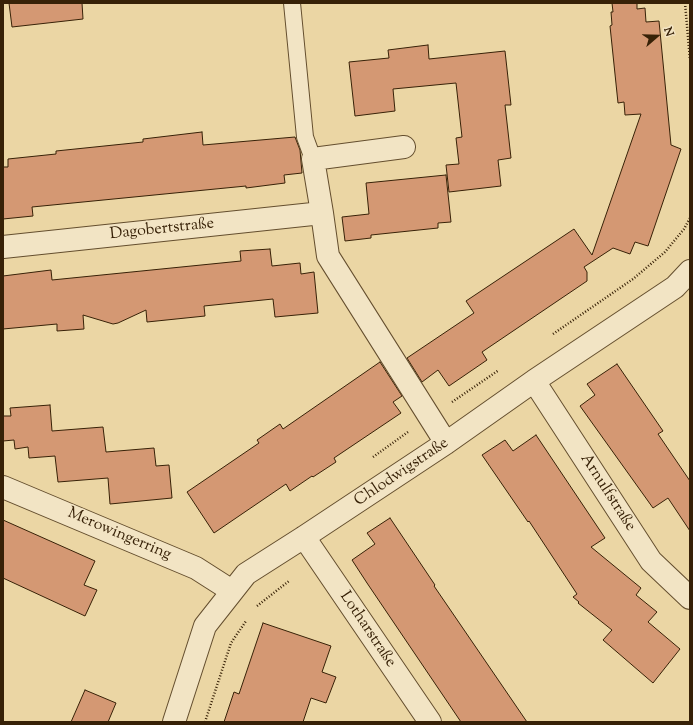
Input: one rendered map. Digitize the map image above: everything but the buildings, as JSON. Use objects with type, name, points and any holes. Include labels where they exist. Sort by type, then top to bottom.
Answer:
[{"type":"street","points":[[404,147],[313,159],[328,256],[446,443]]},
{"type":"street","name":"Dagobertstraße","points":[[3,247],[322,213]]},
{"type":"street","name":"Chlodwigstraße","points":[[174,722],[205,626],[246,574],[446,443],[534,380],[675,287],[690,271]]},
{"type":"street","name":"Arnulfstraße","points":[[534,380],[651,561],[690,598]]},
{"type":"street","name":"Merowingerring","points":[[3,486],[196,568],[232,591]]},
{"type":"street","name":"Lotharstraße","points":[[304,537],[430,722]]},
{"type":"lane","points":[[292,3],[305,137],[313,159]]},
{"type":"path","points":[[685,3],[690,60]]},
{"type":"path","points":[[253,609],[318,558]]},
{"type":"path","points":[[205,722],[231,643],[250,615]]}]
